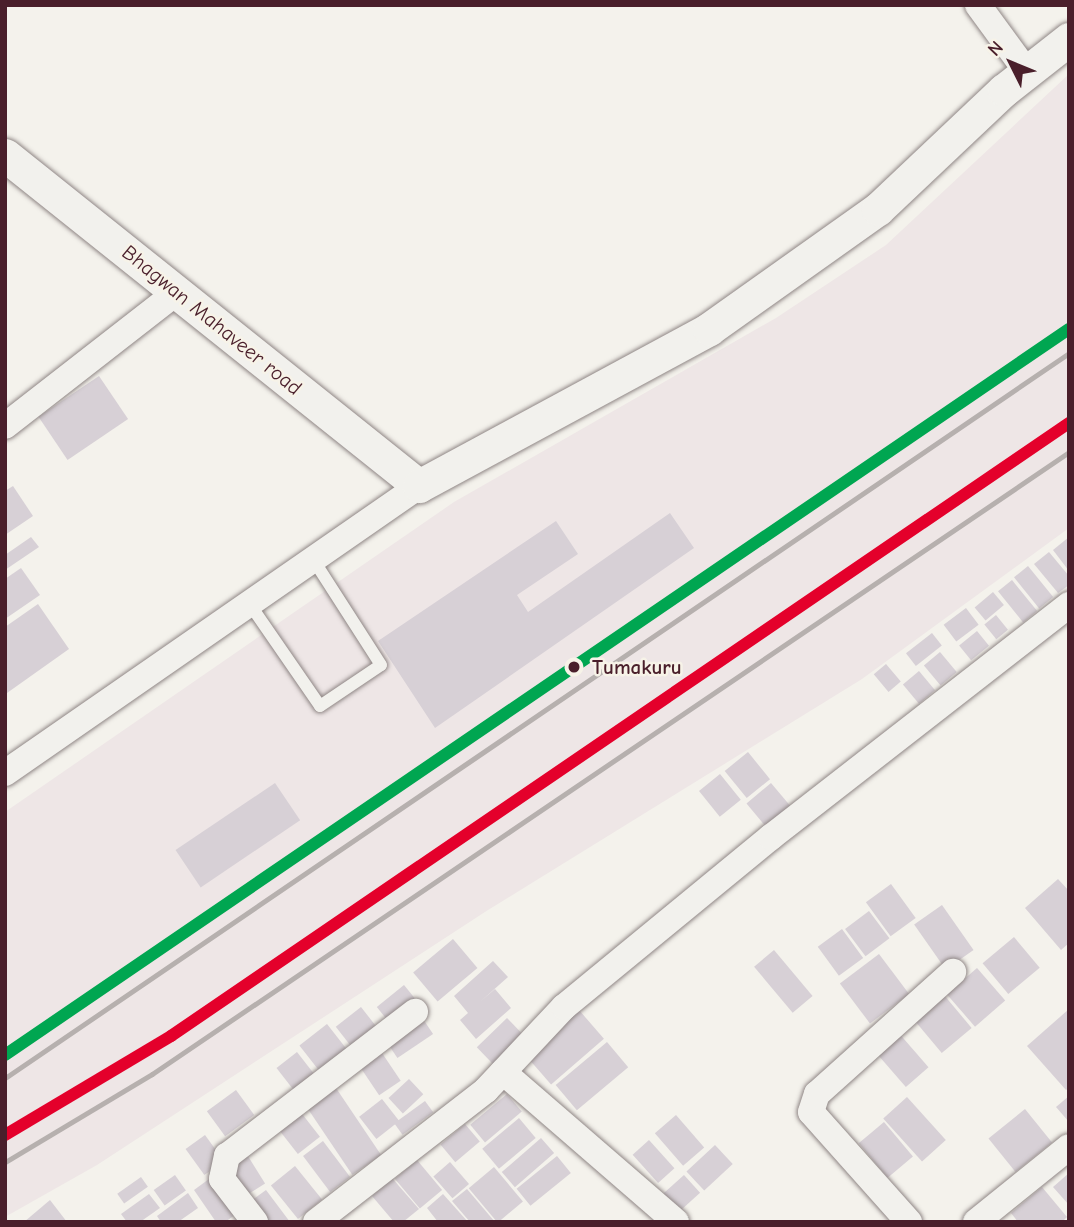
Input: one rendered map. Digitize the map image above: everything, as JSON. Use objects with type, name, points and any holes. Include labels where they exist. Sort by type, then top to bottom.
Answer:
[{"type":"street","points":[[978,5],[1027,72]]},
{"type":"street","points":[[5,773],[419,486],[709,329],[878,209],[1027,72],[1069,39]]},
{"type":"street","name":"Bhagwan Mahaveer road","points":[[5,155],[419,486]]},
{"type":"street","points":[[5,425],[177,292]]},
{"type":"street","points":[[316,1222],[503,1072],[564,1007],[1069,605]]},
{"type":"street","points":[[909,1222],[811,1112],[817,1094],[953,972]]},
{"type":"street","points":[[256,1222],[222,1179],[227,1156],[415,1012]]},
{"type":"street","points":[[503,1072],[676,1222]]},
{"type":"street","points":[[976,1222],[1069,1147]]},
{"type":"lane","points":[[249,603],[320,706],[371,672],[381,665],[313,559]]},
{"type":"shaded area","points":[[1069,74],[1069,528],[862,679],[488,910],[97,1165],[5,1217],[5,812],[454,502],[776,318],[886,245]]},
{"type":"building","points":[[99,376],[128,419],[68,460],[38,417]]},
{"type":"building","points":[[13,486],[33,516],[5,535],[5,491]]},
{"type":"building","points":[[670,513],[694,548],[435,728],[378,641],[556,521],[578,554],[517,595],[528,612]]},
{"type":"building","points":[[31,537],[39,547],[5,570],[5,555]]},
{"type":"building","points":[[1069,537],[1069,571],[1053,550]]},
{"type":"building","points":[[1049,552],[1069,576],[1069,585],[1058,593],[1034,564]]},
{"type":"building","points":[[1028,566],[1053,597],[1039,608],[1014,577]]},
{"type":"building","points":[[21,568],[40,595],[5,619],[5,579]]},
{"type":"building","points":[[1012,580],[1037,611],[1023,622],[998,591]]},
{"type":"building","points":[[993,592],[1004,605],[986,620],[975,607]]},
{"type":"building","points":[[38,604],[69,649],[7,693],[5,627]]},
{"type":"building","points":[[966,608],[979,625],[956,642],[944,625]]},
{"type":"building","points":[[996,615],[1008,630],[996,639],[984,624]]},
{"type":"building","points":[[977,631],[989,646],[971,660],[959,645]]},
{"type":"building","points":[[932,633],[942,646],[916,666],[906,653]]},
{"type":"building","points":[[940,652],[957,672],[941,685],[924,665]]},
{"type":"building","points":[[886,664],[901,682],[889,692],[874,674]]},
{"type":"building","points":[[919,671],[935,690],[919,704],[903,684]]},
{"type":"building","points":[[748,752],[770,779],[747,798],[725,771]]},
{"type":"building","points":[[720,774],[741,800],[720,817],[699,791]]},
{"type":"building","points":[[275,783],[300,820],[201,887],[176,850]]},
{"type":"building","points":[[771,783],[795,812],[771,833],[746,804]]},
{"type":"building","points":[[1058,879],[1069,891],[1069,943],[1061,950],[1025,908]]},
{"type":"building","points":[[891,884],[916,918],[891,936],[866,902]]},
{"type":"building","points":[[942,905],[974,950],[946,970],[914,925]]},
{"type":"building","points":[[869,911],[889,938],[866,956],[845,929]]},
{"type":"building","points":[[842,929],[863,958],[839,976],[818,947]]},
{"type":"building","points":[[1014,937],[1040,968],[1008,994],[983,963]]},
{"type":"building","points":[[453,939],[477,968],[438,1002],[413,972]]},
{"type":"building","points":[[774,950],[813,996],[793,1013],[754,967]]},
{"type":"building","points":[[879,954],[909,994],[870,1023],[840,983]]},
{"type":"building","points":[[493,961],[508,977],[481,1001],[495,989],[511,1008],[476,1039],[460,1020],[468,1013],[454,996]]},
{"type":"building","points":[[977,968],[1005,1000],[975,1027],[947,994]]},
{"type":"building","points":[[404,985],[421,1006],[394,1028],[377,1007]]},
{"type":"building","points":[[944,995],[972,1028],[942,1053],[914,1020]]},
{"type":"building","points":[[361,1007],[387,1040],[362,1060],[336,1027]]},
{"type":"building","points":[[1069,1009],[1069,1088],[1066,1090],[1027,1046]]},
{"type":"building","points":[[579,1010],[604,1039],[551,1085],[526,1056]]},
{"type":"building","points":[[507,1018],[529,1041],[499,1070],[477,1047]]},
{"type":"building","points":[[423,1019],[433,1034],[397,1058],[387,1043]]},
{"type":"building","points":[[327,1024],[356,1061],[328,1083],[299,1046]]},
{"type":"building","points":[[897,1031],[928,1067],[906,1087],[874,1051]]},
{"type":"building","points":[[607,1042],[628,1067],[577,1110],[556,1085]]},
{"type":"building","points":[[380,1050],[401,1081],[379,1095],[358,1065]]},
{"type":"building","points":[[297,1052],[323,1086],[303,1102],[277,1068]]},
{"type":"building","points":[[409,1079],[423,1094],[403,1113],[389,1098]]},
{"type":"building","points":[[336,1088],[381,1155],[352,1175],[307,1108]]},
{"type":"building","points":[[236,1090],[254,1115],[225,1136],[207,1111]]},
{"type":"building","points":[[507,1094],[522,1112],[485,1142],[470,1125]]},
{"type":"building","points":[[1069,1096],[1069,1122],[1056,1107]]},
{"type":"building","points":[[907,1097],[946,1140],[922,1162],[883,1118]]},
{"type":"building","points":[[382,1099],[399,1121],[376,1139],[359,1117]]},
{"type":"building","points":[[425,1101],[433,1112],[402,1135],[394,1123]]},
{"type":"building","points":[[1025,1109],[1052,1142],[1016,1172],[988,1139]]},
{"type":"building","points":[[299,1110],[320,1137],[298,1154],[277,1127]]},
{"type":"building","points":[[676,1115],[704,1147],[683,1166],[655,1133]]},
{"type":"building","points":[[519,1118],[536,1138],[499,1169],[482,1149]]},
{"type":"building","points":[[884,1122],[913,1156],[888,1178],[859,1143]]},
{"type":"building","points":[[465,1124],[480,1142],[455,1162],[440,1145]]},
{"type":"building","points":[[205,1135],[224,1161],[204,1175],[186,1149]]},
{"type":"building","points":[[541,1138],[554,1153],[515,1187],[502,1172]]},
{"type":"building","points":[[649,1140],[674,1168],[658,1183],[633,1155]]},
{"type":"building","points":[[323,1141],[350,1177],[330,1192],[303,1156]]},
{"type":"building","points":[[715,1145],[733,1164],[704,1191],[686,1172]]},
{"type":"building","points":[[246,1153],[265,1184],[242,1198],[223,1167]]},
{"type":"building","points":[[557,1156],[571,1173],[530,1206],[517,1189]]},
{"type":"building","points":[[417,1160],[442,1190],[420,1209],[395,1179]]},
{"type":"building","points":[[450,1162],[469,1184],[452,1198],[433,1176]]},
{"type":"building","points":[[295,1166],[322,1199],[298,1219],[271,1186]]},
{"type":"building","points":[[494,1167],[523,1201],[497,1222],[469,1188]]},
{"type":"building","points":[[1069,1173],[1069,1205],[1053,1187]]},
{"type":"building","points":[[175,1175],[186,1191],[165,1205],[154,1190]]},
{"type":"building","points":[[684,1175],[700,1193],[676,1215],[659,1197]]},
{"type":"building","points":[[141,1177],[148,1187],[124,1203],[117,1194]]},
{"type":"building","points":[[392,1178],[419,1209],[403,1222],[394,1222],[372,1196]]},
{"type":"building","points":[[209,1179],[235,1215],[225,1222],[216,1222],[194,1190]]},
{"type":"building","points":[[1042,1187],[1067,1217],[1062,1222],[1018,1222],[1011,1213]]},
{"type":"building","points":[[467,1189],[495,1222],[470,1222],[452,1201]]},
{"type":"building","points":[[266,1190],[290,1222],[260,1222],[247,1204]]},
{"type":"building","points":[[188,1193],[198,1208],[178,1222],[161,1222],[157,1216]]},
{"type":"building","points":[[149,1194],[160,1208],[140,1222],[127,1222],[121,1214]]},
{"type":"building","points":[[443,1194],[468,1222],[438,1222],[427,1208]]},
{"type":"building","points":[[50,1200],[67,1222],[24,1222]]},
{"type":"railway","points":[[5,1055],[1069,329]]},
{"type":"railway","points":[[5,1078],[1069,353]]},
{"type":"railway","points":[[5,1162],[152,1074],[1069,452]]},
{"type":"transit line","points":[[5,1055],[1069,329]]},
{"type":"transit line","points":[[5,1135],[171,1036],[1069,423]]},
{"type":"place","name":"Tumakuru","points":[[574,667]]}]
